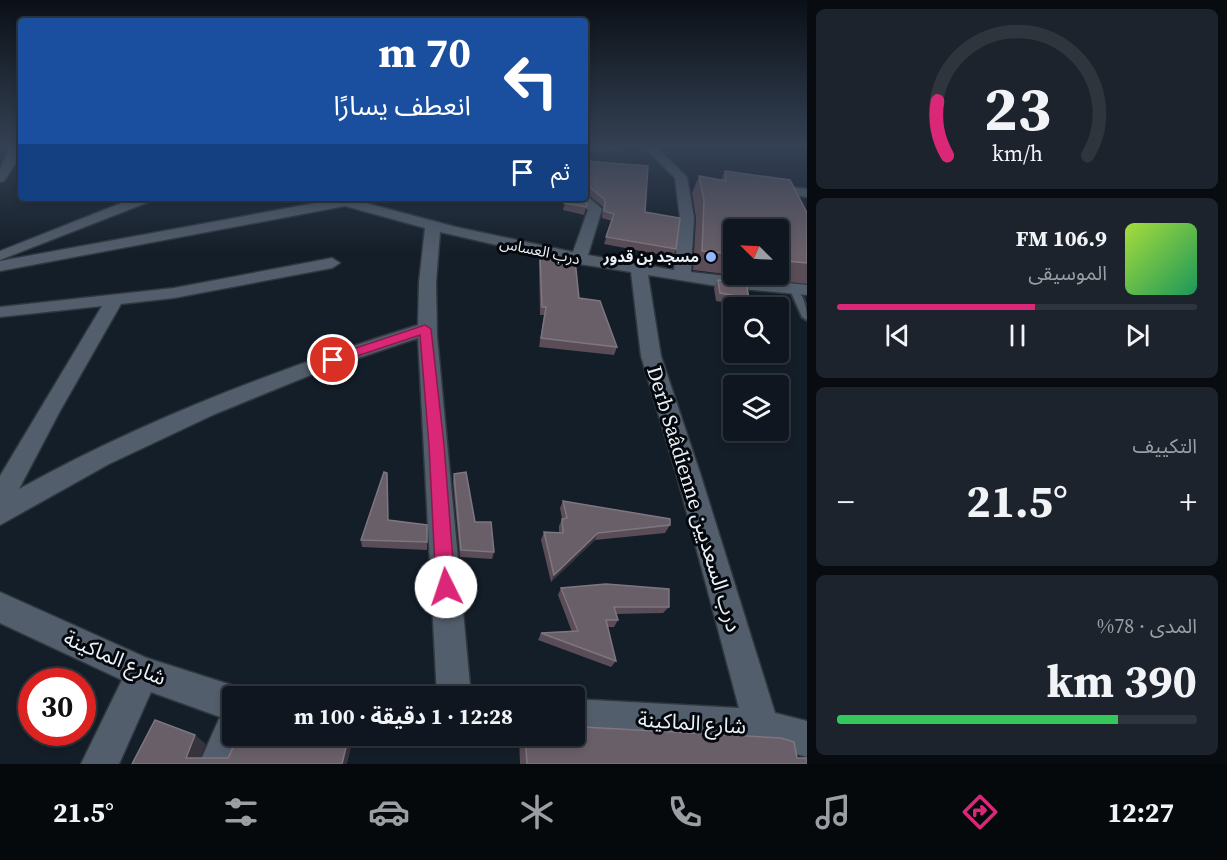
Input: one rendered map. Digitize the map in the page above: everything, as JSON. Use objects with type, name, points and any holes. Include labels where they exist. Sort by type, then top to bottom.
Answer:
[{"type":"street","points":[[682,277],[687,218],[687,182]]},
{"type":"street","points":[[754,186],[807,193]]},
{"type":"street","points":[[788,190],[795,204]]},
{"type":"street","points":[[0,257],[139,201]]},
{"type":"street","points":[[0,266],[347,201]]},
{"type":"street","name":"درب العساس","points":[[347,201],[433,226],[579,259],[682,277],[800,290]]},
{"type":"street","points":[[579,259],[595,209],[587,201]]},
{"type":"street","points":[[433,226],[429,252],[425,329],[436,445],[453,686]]},
{"type":"street","points":[[0,312],[114,301],[234,283],[332,263]]},
{"type":"street","name":"Derb Saâdienne درب السعديين","points":[[639,269],[651,356],[789,742]]},
{"type":"street","points":[[0,500],[49,410],[114,301]]},
{"type":"street","points":[[0,513],[55,480],[219,405],[363,349],[425,329]]},
{"type":"street","name":"شارع الماكينة","points":[[0,607],[143,673],[222,700]]},
{"type":"street","points":[[100,764],[143,673]]},
{"type":"street","name":"شارع الماكينة","points":[[585,717],[789,742]]},
{"type":"street","points":[[218,764],[226,746]]},
{"type":"lane","points":[[800,290],[807,316]]},
{"type":"building","points":[[588,182],[647,182],[645,212],[680,218],[676,249],[606,237],[614,214],[604,211],[605,200],[588,186]]},
{"type":"building","points":[[700,182],[791,182],[807,213],[807,263],[789,261],[789,219],[723,219],[723,253],[702,251],[704,200]]},
{"type":"building","points":[[565,201],[584,201],[587,204],[586,207],[564,203]]},
{"type":"building","points":[[540,255],[575,260],[579,298],[600,301],[617,347],[541,338],[546,307],[542,307]]},
{"type":"building","points":[[718,280],[723,281],[723,285],[746,285],[749,297],[743,297],[720,293]]},
{"type":"building","points":[[384,472],[387,473],[388,520],[427,525],[427,542],[361,540]]},
{"type":"building","points":[[466,472],[475,522],[491,522],[494,552],[461,550],[454,474]]},
{"type":"building","points":[[563,501],[670,519],[670,525],[598,533],[554,575],[544,532],[563,533],[562,519],[567,518]]},
{"type":"building","points":[[606,584],[669,589],[669,607],[614,607],[618,620],[606,620],[616,661],[541,633],[578,631],[561,588]]},
{"type":"building","points":[[155,720],[195,735],[186,758],[228,758],[234,746],[346,746],[342,764],[132,764]]},
{"type":"building","points":[[585,727],[781,738],[794,742],[797,758],[807,758],[807,764],[527,764],[526,746],[585,746]]},
{"type":"place","name":"مسجد بن قدور","points":[[711,257]]},
{"type":"route","points":[[333,360],[425,329],[446,587]]}]
